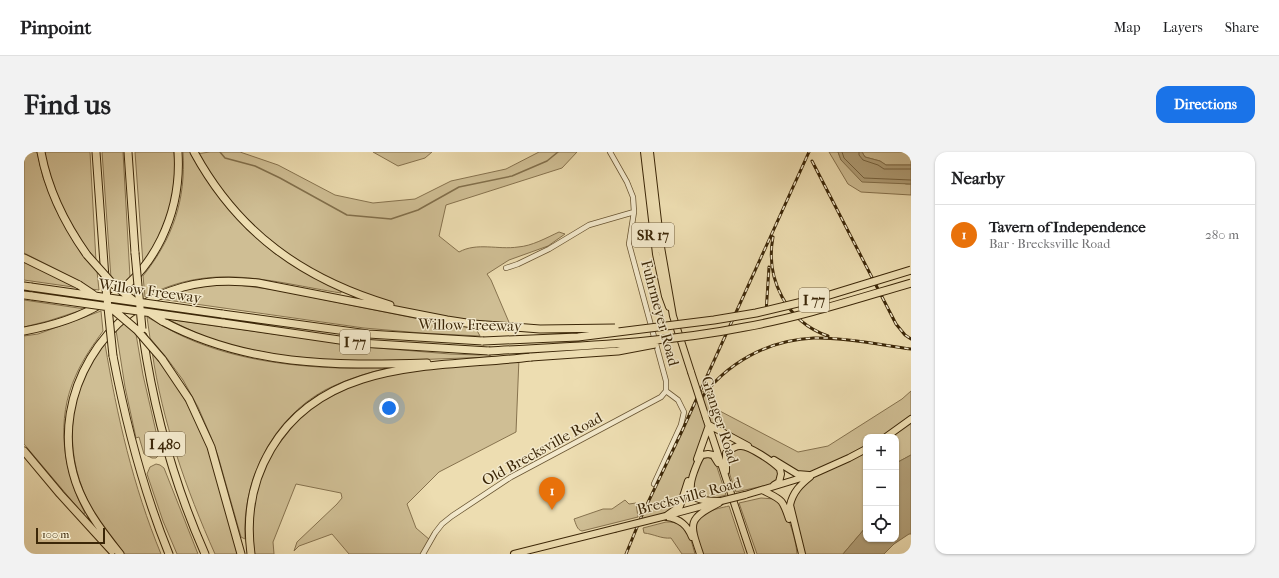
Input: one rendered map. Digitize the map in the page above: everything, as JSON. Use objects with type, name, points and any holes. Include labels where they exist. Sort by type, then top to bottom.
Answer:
[{"type":"highway","points":[[41,152],[47,177],[60,211],[87,255],[99,270],[124,294],[162,321],[188,334],[215,345],[233,350],[269,357],[320,363],[493,362],[531,357],[618,351],[744,328]]},
{"type":"highway","name":"I 480","points":[[96,152],[105,280],[113,356],[125,416],[139,468],[160,531],[170,554]]},
{"type":"highway","name":"I 480","points":[[128,152],[142,329],[153,394],[167,450],[190,518],[205,554]]},
{"type":"highway","points":[[24,331],[58,323],[102,304],[114,296],[135,277],[154,252],[168,224],[177,192],[178,152]]},
{"type":"highway","points":[[194,152],[213,183],[238,215],[262,238],[291,260],[319,278],[350,291],[425,315]]},
{"type":"highway","points":[[24,258],[80,285],[120,315],[146,339],[162,359],[189,399],[211,447],[241,554]]},
{"type":"highway","name":"Willow Freeway","points":[[27,286],[368,334],[483,341],[578,337],[714,320],[788,306],[878,281],[911,270]]},
{"type":"highway","points":[[120,554],[95,520],[78,489],[73,473],[70,455],[68,428],[70,409],[75,390],[88,362],[105,336],[131,312],[158,296],[181,287],[209,282],[234,281],[258,283],[473,324],[511,328],[616,328],[714,320]]},
{"type":"highway","name":"Willow Freeway","points":[[24,295],[360,343],[489,350],[656,340],[744,328],[832,306],[911,283]]},
{"type":"highway","points":[[251,554],[249,523],[250,504],[256,481],[266,456],[274,443],[294,419],[326,394],[357,380],[396,371],[465,362]]},
{"type":"highway","points":[[24,451],[60,494],[115,554]]},
{"type":"main road","name":"Granger Road","points":[[644,152],[659,254],[673,316],[751,554]]},
{"type":"main road","name":"Granger Road","points":[[650,152],[659,254]]},
{"type":"main road","points":[[890,434],[911,419]]},
{"type":"main road","points":[[666,516],[680,506],[709,425],[779,462],[797,474],[811,476]]},
{"type":"main road","points":[[726,478],[726,453],[731,448],[739,446],[746,447],[774,463],[780,469],[781,474],[779,482],[762,490]]},
{"type":"main road","name":"Brecksville Road","points":[[514,554],[666,516],[811,476],[863,451]]},
{"type":"main road","points":[[722,501],[698,500],[692,492],[690,484],[700,459],[706,454],[715,456],[726,478]]},
{"type":"main road","points":[[802,554],[790,505],[798,488],[811,476]]},
{"type":"main road","points":[[762,490],[780,498],[784,504],[797,542],[798,554]]},
{"type":"main road","points":[[700,554],[693,529],[693,522],[701,512],[722,501]]},
{"type":"main road","points":[[666,516],[679,520],[685,525],[690,532],[697,554]]},
{"type":"street","name":"Fuhrmeyer Road","points":[[610,152],[627,182],[633,197],[634,212],[629,244],[666,381],[666,391]]},
{"type":"street","points":[[506,268],[549,249],[589,225],[634,212]]},
{"type":"street","points":[[654,484],[681,425],[684,412],[678,400],[666,391]]},
{"type":"street","name":"Old Brecksville Road","points":[[423,554],[435,532],[452,516],[511,477],[661,397],[666,391]]},
{"type":"shaded area","points":[[24,152],[37,152],[43,177],[55,208],[75,244],[97,271],[99,290],[91,289],[80,281],[24,253]]},
{"type":"shaded area","points":[[43,152],[90,152],[96,261],[88,252],[78,236],[57,198]]},
{"type":"shaded area","points":[[102,152],[123,152],[130,277],[120,286],[111,278]]},
{"type":"shaded area","points":[[135,152],[174,152],[174,184],[169,211],[158,237],[143,264]]},
{"type":"shaded area","points":[[183,152],[192,152],[236,216],[322,282],[341,291],[341,293],[266,280],[242,277],[218,277],[194,280],[170,286],[145,297],[143,276],[170,233],[180,202]]},
{"type":"shaded area","points":[[210,152],[240,152],[278,165],[335,195],[373,203],[415,199],[451,181],[506,169],[539,152],[577,152],[562,168],[446,205],[439,236],[459,252],[473,247],[510,248],[523,246],[559,232],[565,234],[548,246],[509,260],[487,274],[511,327],[425,315],[380,302],[319,278],[250,227],[195,154]]},
{"type":"shaded area","points":[[373,152],[432,152],[425,158],[398,166]]},
{"type":"shaded area","points":[[829,152],[838,152],[841,160],[906,184],[911,184],[911,195],[861,192],[848,184]]},
{"type":"shaded area","points":[[862,152],[911,152],[911,165],[886,165],[880,161],[865,157]]},
{"type":"shaded area","points":[[24,261],[76,286],[73,287],[24,280]]},
{"type":"shaded area","points":[[230,284],[276,290],[439,323],[475,327],[480,336],[364,328],[160,299],[194,288]]},
{"type":"shaded area","points":[[24,300],[85,309],[24,327]]},
{"type":"shaded area","points":[[101,311],[103,331],[85,358],[76,375],[69,392],[65,410],[64,445],[67,463],[77,497],[85,513],[83,514],[24,444],[24,336],[38,334]]},
{"type":"shaded area","points":[[147,317],[195,342],[235,355],[276,363],[318,367],[388,368],[356,377],[325,390],[306,402],[290,417],[276,434],[264,453],[255,474],[245,517],[245,539],[241,537],[218,456],[198,407],[183,380],[150,338]]},
{"type":"shaded area","points":[[167,319],[366,347],[450,354],[489,354],[491,357],[356,362],[284,356],[218,343]]},
{"type":"shaded area","points":[[124,323],[136,334],[143,375],[160,449],[159,455],[156,458],[152,458],[144,454],[139,437],[136,438],[125,387],[116,330]]},
{"type":"shaded area","points":[[105,344],[115,398],[134,477],[161,554],[125,554],[99,521],[79,480],[74,460],[72,439],[73,418],[83,379]]},
{"type":"shaded area","points":[[152,351],[182,395],[204,439],[221,488],[239,554],[215,554],[204,529],[176,454],[162,403]]},
{"type":"shaded area","points":[[519,358],[516,432],[439,472],[407,504],[416,528],[430,540],[423,554],[349,554],[332,534],[299,546],[294,551],[297,542],[342,498],[341,493],[296,484],[273,542],[274,554],[251,554],[249,523],[261,467],[307,408],[373,376]]},
{"type":"shaded area","points":[[708,389],[716,409],[798,452],[828,446],[902,399],[911,391],[911,455],[899,461],[899,434],[863,434],[863,531],[843,554],[802,554],[791,512],[792,498],[811,476],[797,474],[709,425],[680,506],[666,516],[639,522],[698,394]]},
{"type":"shaded area","points":[[739,449],[749,451],[761,457],[776,468],[779,472],[776,481],[772,484],[736,492],[728,468],[728,462],[733,452]]},
{"type":"shaded area","points":[[708,457],[715,461],[726,495],[715,498],[700,498],[694,489],[694,479],[701,460]]},
{"type":"shaded area","points":[[156,464],[164,468],[198,554],[177,554],[163,521],[147,474],[150,467]]},
{"type":"shaded area","points":[[761,498],[775,499],[783,509],[793,532],[797,554],[757,554],[739,503]]},
{"type":"shaded area","points":[[625,500],[629,504],[636,503],[638,517],[582,531],[577,526],[574,519],[603,509],[612,509]]},
{"type":"shaded area","points":[[729,506],[745,554],[702,554],[696,535],[696,523],[708,512]]},
{"type":"shaded area","points":[[666,522],[673,522],[684,527],[687,531],[695,554],[682,554],[671,538],[664,538],[644,533],[643,528]]},
{"type":"water","points":[[838,152],[862,152],[865,157],[880,161],[886,165],[911,165],[911,184],[862,182],[841,160]]},
{"type":"water","points":[[911,455],[911,534],[899,541],[899,470],[899,461]]},
{"type":"water","points":[[863,531],[863,542],[897,542],[884,554],[843,554]]},
{"type":"waterway","points":[[220,152],[225,158],[255,166],[280,178],[347,215],[391,219],[418,210],[459,187],[512,176],[547,161],[558,152]]},
{"type":"railway","points":[[626,554],[642,515],[682,431],[809,152]]},
{"type":"railway","points":[[812,161],[896,324],[905,335],[911,339]]},
{"type":"railway","points":[[773,237],[771,253],[772,268],[782,297],[790,310],[801,321],[828,336]]},
{"type":"railway","points":[[766,313],[769,267]]},
{"type":"railway","points":[[700,400],[710,387],[735,365],[750,356],[780,343],[814,338],[826,338],[911,349]]},
{"type":"place","name":"Tavern of Independence","points":[[552,510]]}]
